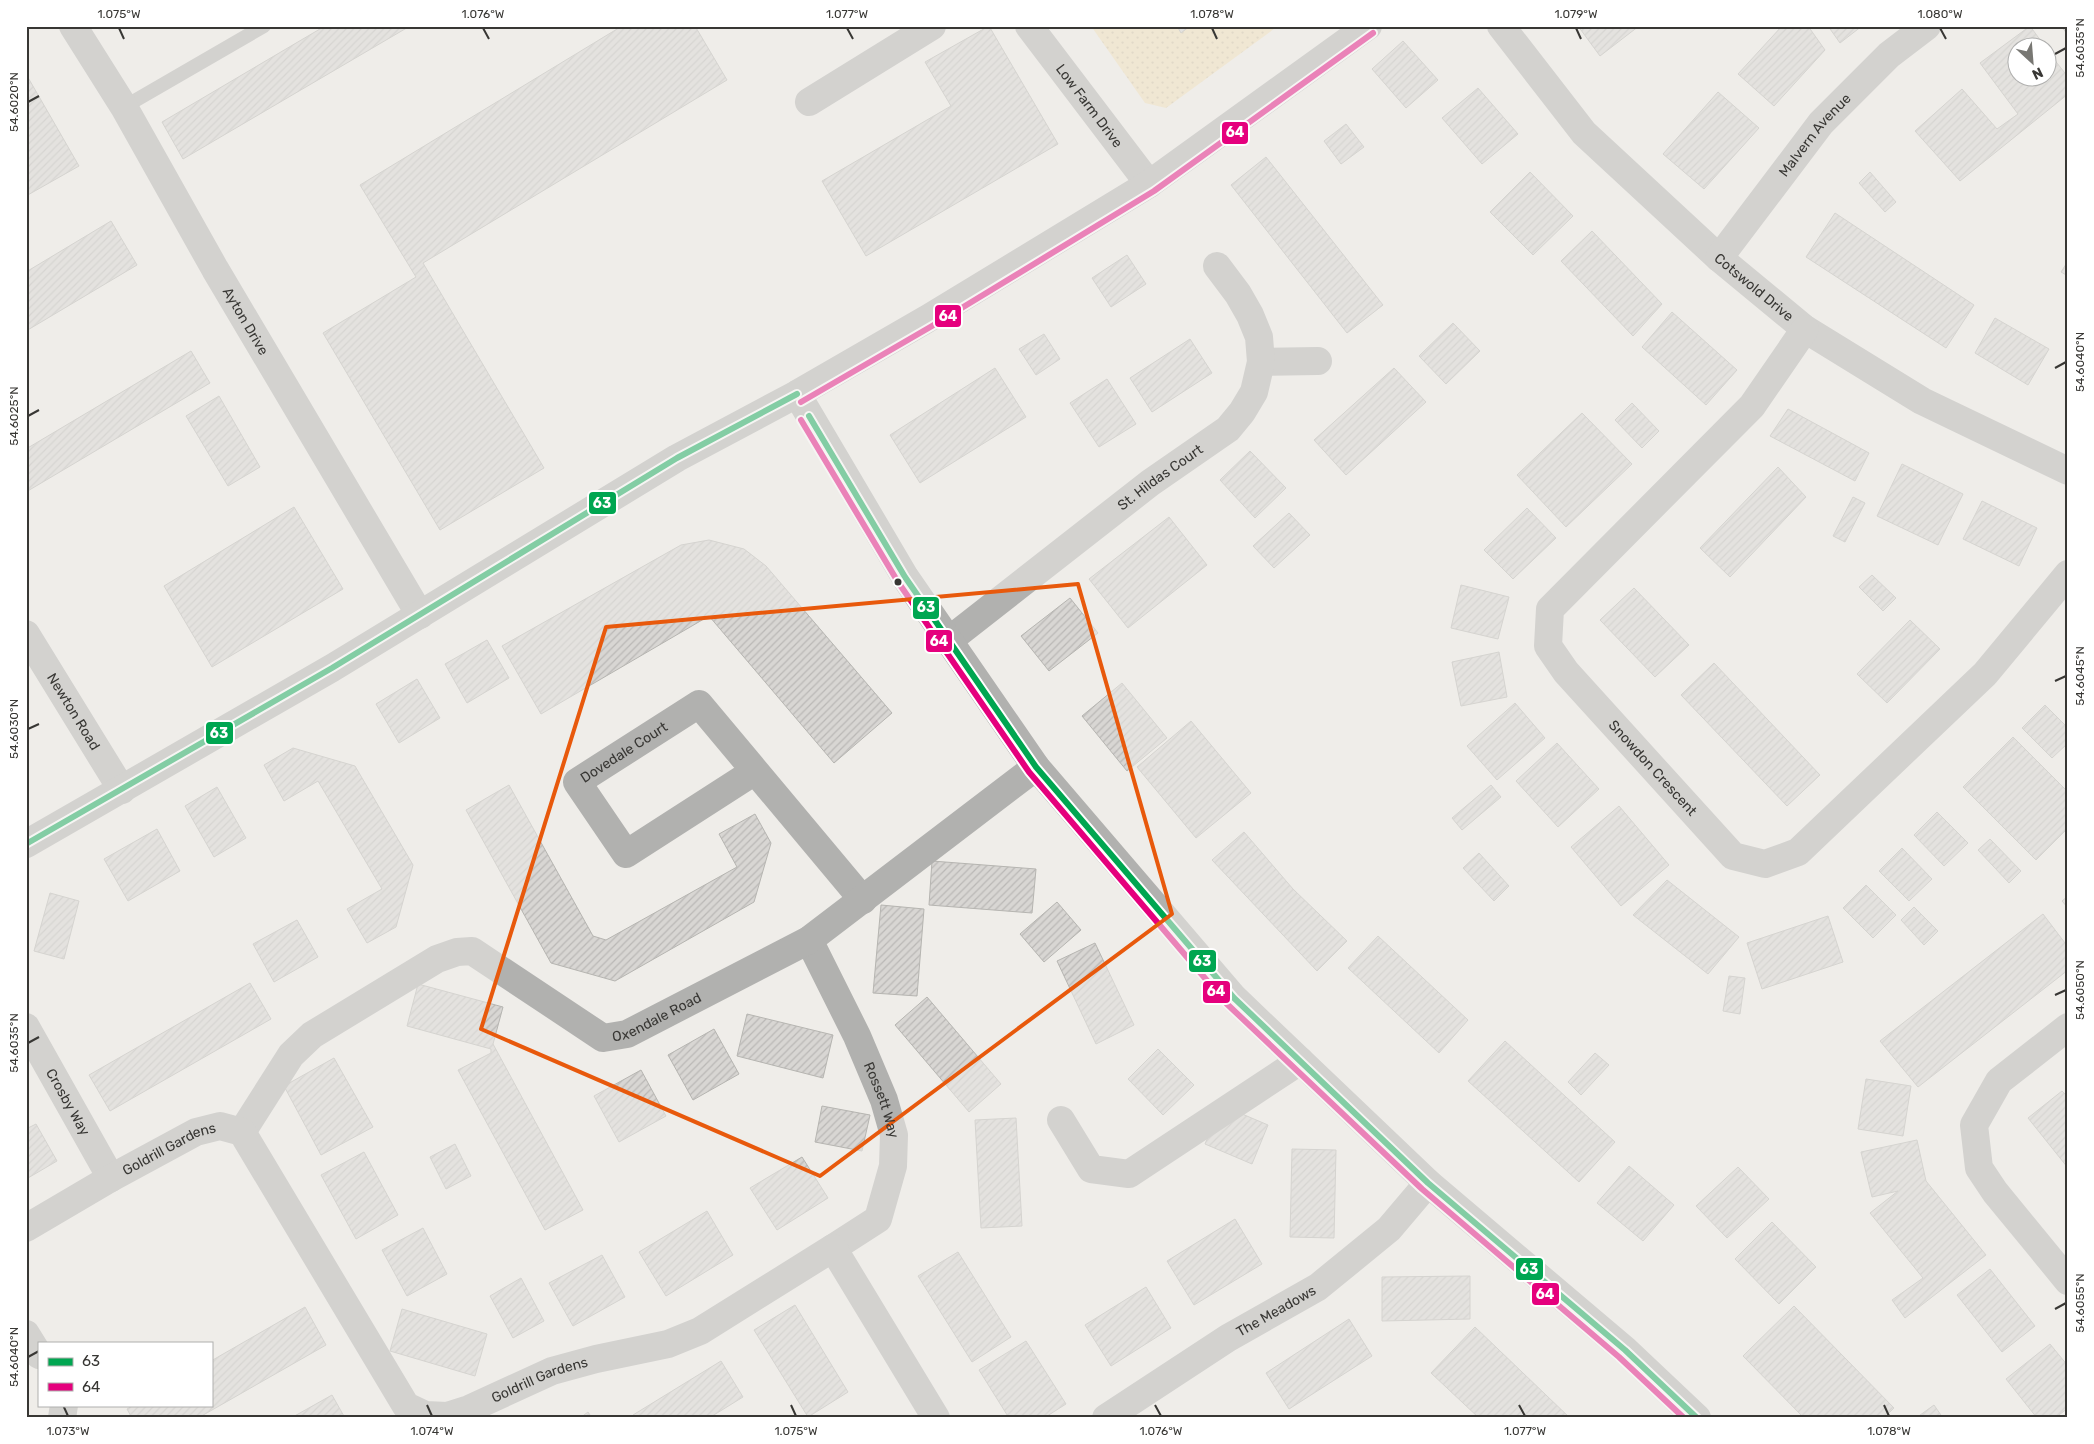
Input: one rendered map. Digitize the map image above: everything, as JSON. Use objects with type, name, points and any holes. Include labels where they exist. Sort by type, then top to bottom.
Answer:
[{"type":"street","name":"Ayton Drive","points":[[74,26],[124,107],[215,269],[420,615]]},
{"type":"street","points":[[809,102],[932,26]]},
{"type":"street","name":"Low Farm Drive","points":[[1029,26],[1149,184]]},
{"type":"street","points":[[26,844],[122,790],[420,615],[677,458],[796,394],[927,319],[1149,184],[1368,26]]},
{"type":"street","name":"Cotswold Drive","points":[[1501,26],[1584,133],[1719,258],[1805,329],[1922,401],[2066,467]]},
{"type":"street","name":"Malvern Avenue","points":[[1719,258],[1821,123],[1889,55],[1927,26]]},
{"type":"street","name":"St. Hildas Court","points":[[948,641],[1150,483],[1228,428],[1242,412],[1254,392],[1261,362],[1258,337],[1250,315],[1238,294],[1217,266]]},
{"type":"street","name":"Snowdon Crescent","points":[[1805,329],[1752,406],[1550,610],[1548,646],[1566,672],[1733,856],[1764,864],[1798,852],[1985,674],[2068,574]]},
{"type":"street","points":[[1261,362],[1318,361]]},
{"type":"street","points":[[796,394],[905,577],[1036,767],[1234,998],[1428,1183],[1625,1350],[1697,1418]]},
{"type":"street","name":"Newton Road","points":[[26,634],[122,790]]},
{"type":"street","name":"Dovedale Court","points":[[755,771],[626,854],[578,782],[699,704],[863,900]]},
{"type":"street","name":"Oxendale Road","points":[[242,1132],[291,1055],[312,1035],[437,959],[457,952],[472,952],[603,1038],[627,1034],[809,940],[1036,767]]},
{"type":"street","name":"Rossett Way","points":[[809,940],[857,1036],[884,1100],[894,1136],[893,1166],[878,1219],[833,1248]]},
{"type":"street","name":"Crosby Way","points":[[26,1027],[110,1178]]},
{"type":"street","points":[[2068,1027],[1999,1081],[1974,1124],[1979,1168],[1995,1192],[2068,1281]]},
{"type":"street","points":[[1061,1120],[1091,1169],[1129,1174],[1300,1061]]},
{"type":"street","name":"Goldrill Gardens","points":[[26,1228],[110,1178],[196,1132],[220,1126],[242,1132],[406,1406],[425,1415],[447,1416],[469,1409],[552,1371],[596,1359],[668,1344],[700,1331],[833,1248]]},
{"type":"street","name":"The Meadows","points":[[1106,1418],[1228,1338],[1318,1287],[1389,1229],[1428,1183]]},
{"type":"street","points":[[833,1248],[936,1418]]},
{"type":"street","points":[[26,1334],[38,1353]]},
{"type":"lane","points":[[124,107],[264,26]]},
{"type":"highlighted area","points":[[1078,584],[1172,914],[820,1176],[481,1029],[606,627]]},
{"type":"shaded area","points":[[1091,26],[1278,26],[1166,108],[1145,103]]},
{"type":"building","points":[[325,26],[410,26],[183,159],[162,122]]},
{"type":"building","points":[[622,26],[695,26],[727,80],[423,263],[544,468],[440,530],[323,333],[416,277],[360,185]]},
{"type":"building","points":[[989,26],[1058,144],[866,256],[822,181],[951,106],[925,62]]},
{"type":"building","points":[[1177,26],[1190,26],[1181,33]]},
{"type":"building","points":[[1578,26],[1639,26],[1600,56]]},
{"type":"building","points":[[1782,26],[1808,26],[1825,50],[1774,106],[1738,74]]},
{"type":"building","points":[[1828,26],[1862,26],[1840,43]]},
{"type":"building","points":[[2030,26],[2039,38],[2014,38]]},
{"type":"building","points":[[2061,26],[2068,26],[2068,35]]},
{"type":"building","points":[[1403,41],[1438,80],[1406,108],[1372,69]]},
{"type":"building","points":[[2006,44],[2006,88],[2056,88],[2056,62],[2068,77],[2068,94],[1960,181],[1915,131],[1962,89],[1997,129],[2018,114],[1980,63]]},
{"type":"building","points":[[26,74],[79,166],[26,196]]},
{"type":"building","points":[[1478,88],[1518,134],[1482,164],[1442,118]]},
{"type":"building","points":[[1718,92],[1759,128],[1704,189],[1663,154]]},
{"type":"building","points":[[1346,124],[1364,147],[1341,164],[1324,141]]},
{"type":"building","points":[[1266,157],[1383,305],[1347,333],[1231,185]]},
{"type":"building","points":[[1530,172],[1573,216],[1533,255],[1490,212]]},
{"type":"building","points":[[1870,172],[1896,202],[1885,212],[1859,183]]},
{"type":"building","points":[[1835,213],[1974,305],[1946,348],[1806,257]]},
{"type":"building","points":[[111,221],[137,265],[26,331],[26,272]]},
{"type":"building","points":[[1592,231],[1662,304],[1633,336],[1561,261]]},
{"type":"building","points":[[1127,255],[1146,284],[1111,307],[1092,278]]},
{"type":"building","points":[[2068,261],[2068,276],[2061,272]]},
{"type":"building","points":[[1672,312],[1737,370],[1706,405],[1642,347]]},
{"type":"building","points":[[1995,318],[2049,349],[2028,385],[1975,353]]},
{"type":"building","points":[[1453,323],[1480,351],[1446,384],[1419,356]]},
{"type":"building","points":[[1044,334],[1060,359],[1036,375],[1019,349]]},
{"type":"building","points":[[1190,339],[1212,373],[1152,412],[1130,378]]},
{"type":"building","points":[[191,351],[210,383],[26,492],[26,449]]},
{"type":"building","points":[[995,368],[1026,417],[920,483],[890,435]]},
{"type":"building","points":[[1394,368],[1426,402],[1346,475],[1314,440]]},
{"type":"building","points":[[1107,379],[1136,424],[1099,447],[1070,403]]},
{"type":"building","points":[[219,396],[260,467],[228,486],[186,416]]},
{"type":"building","points":[[1632,403],[1659,431],[1642,448],[1615,420]]},
{"type":"building","points":[[1788,409],[1869,453],[1855,481],[1770,436]]},
{"type":"building","points":[[1582,413],[1632,464],[1566,527],[1517,475]]},
{"type":"building","points":[[1250,451],[1286,488],[1255,518],[1220,480]]},
{"type":"building","points":[[1902,464],[1963,494],[1938,545],[1877,516]]},
{"type":"building","points":[[1778,467],[1806,497],[1730,577],[1700,548]]},
{"type":"building","points":[[1853,497],[1865,503],[1845,542],[1833,536]]},
{"type":"building","points":[[1982,501],[2037,528],[2019,566],[1963,539]]},
{"type":"building","points":[[294,507],[343,589],[212,667],[164,586]]},
{"type":"building","points":[[1527,508],[1556,538],[1513,579],[1484,550]]},
{"type":"building","points":[[1289,513],[1310,535],[1274,568],[1253,546]]},
{"type":"building","points":[[1169,517],[1207,565],[1128,628],[1089,579]]},
{"type":"building","points":[[709,540],[744,549],[766,566],[892,713],[834,763],[709,616],[541,714],[502,646],[681,545]]},
{"type":"building","points":[[1872,575],[1896,598],[1883,611],[1859,587]]},
{"type":"building","points":[[1461,585],[1509,597],[1498,639],[1451,628]]},
{"type":"building","points":[[1634,588],[1689,645],[1655,677],[1600,620]]},
{"type":"building","points":[[1070,598],[1098,633],[1049,671],[1021,636]]},
{"type":"building","points":[[1910,620],[1940,649],[1887,703],[1857,674]]},
{"type":"building","points":[[487,640],[509,678],[467,703],[445,664]]},
{"type":"building","points":[[1499,652],[1507,697],[1461,706],[1452,662]]},
{"type":"building","points":[[1714,663],[1820,775],[1787,806],[1681,695]]},
{"type":"building","points":[[417,679],[440,718],[399,743],[376,704]]},
{"type":"building","points":[[1122,683],[1167,738],[1127,771],[1082,716]]},
{"type":"building","points":[[1515,703],[1545,738],[1497,780],[1467,746]]},
{"type":"building","points":[[2045,705],[2068,728],[2068,743],[2052,758],[2022,728]]},
{"type":"building","points":[[1191,721],[1251,793],[1196,838],[1137,767]]},
{"type":"building","points":[[2013,737],[2068,792],[2068,828],[2036,860],[1963,787]]},
{"type":"building","points":[[1557,743],[1599,789],[1558,827],[1516,781]]},
{"type":"building","points":[[293,748],[355,766],[413,865],[396,927],[367,943],[347,909],[382,889],[318,781],[284,801],[264,765]]},
{"type":"building","points":[[509,785],[593,936],[606,940],[737,867],[719,834],[755,814],[771,843],[754,902],[615,981],[551,963],[466,810]]},
{"type":"building","points":[[1491,785],[1501,797],[1462,830],[1452,818]]},
{"type":"building","points":[[217,787],[246,838],[214,857],[185,806]]},
{"type":"building","points":[[1619,806],[1669,865],[1621,906],[1571,847]]},
{"type":"building","points":[[1937,812],[1968,843],[1944,866],[1914,835]]},
{"type":"building","points":[[157,829],[180,871],[128,901],[104,859]]},
{"type":"building","points":[[1244,832],[1293,889],[1347,941],[1317,971],[1212,860]]},
{"type":"building","points":[[1990,839],[2021,871],[2009,883],[1978,850]]},
{"type":"building","points":[[1902,848],[1932,879],[1909,901],[1879,871]]},
{"type":"building","points":[[1479,853],[1509,886],[1494,901],[1463,868]]},
{"type":"building","points":[[932,861],[1036,869],[1032,913],[929,905]]},
{"type":"building","points":[[1667,880],[1739,937],[1708,974],[1633,915]]},
{"type":"building","points":[[1866,885],[1896,915],[1873,938],[1843,908]]},
{"type":"building","points":[[50,893],[79,901],[64,959],[34,951]]},
{"type":"building","points":[[2068,896],[2068,908],[2062,901]]},
{"type":"building","points":[[1057,902],[1081,930],[1044,962],[1020,934]]},
{"type":"building","points":[[881,905],[924,909],[917,996],[873,993]]},
{"type":"building","points":[[1914,907],[1938,931],[1924,945],[1901,920]]},
{"type":"building","points":[[2043,914],[2068,947],[2068,970],[1918,1087],[1880,1041]]},
{"type":"building","points":[[1828,916],[1843,962],[1762,989],[1747,943]]},
{"type":"building","points":[[297,920],[318,957],[274,982],[253,944]]},
{"type":"building","points":[[1378,936],[1468,1020],[1439,1053],[1348,968]]},
{"type":"building","points":[[1095,943],[1134,1025],[1096,1044],[1057,961]]},
{"type":"building","points":[[1729,976],[1745,978],[1740,1014],[1723,1011]]},
{"type":"building","points":[[250,983],[271,1019],[110,1111],[89,1075]]},
{"type":"building","points":[[418,984],[503,1007],[493,1044],[583,1210],[545,1230],[458,1070],[491,1053],[491,1049],[407,1026]]},
{"type":"building","points":[[927,997],[1001,1084],[969,1112],[895,1025]]},
{"type":"building","points":[[747,1014],[833,1035],[823,1078],[737,1056]]},
{"type":"building","points":[[714,1029],[739,1074],[693,1100],[668,1055]]},
{"type":"building","points":[[1505,1041],[1615,1142],[1579,1182],[1468,1081]]},
{"type":"building","points":[[1158,1049],[1194,1085],[1163,1115],[1128,1079]]},
{"type":"building","points":[[1595,1053],[1609,1065],[1581,1095],[1568,1082]]},
{"type":"building","points":[[334,1058],[373,1127],[321,1155],[284,1086]]},
{"type":"building","points":[[641,1070],[666,1116],[619,1142],[594,1096]]},
{"type":"building","points":[[1866,1079],[1911,1086],[1903,1136],[1858,1129]]},
{"type":"building","points":[[2062,1091],[2068,1097],[2068,1168],[2028,1118]]},
{"type":"building","points":[[1221,1105],[1268,1125],[1252,1164],[1205,1144]]},
{"type":"building","points":[[822,1106],[870,1115],[862,1151],[815,1142]]},
{"type":"building","points":[[1016,1118],[1022,1226],[981,1228],[975,1120]]},
{"type":"building","points":[[36,1124],[57,1161],[28,1178],[26,1129]]},
{"type":"building","points":[[1917,1140],[1926,1181],[1986,1255],[1905,1318],[1892,1300],[1923,1278],[1870,1213],[1898,1191],[1872,1197],[1861,1152]]},
{"type":"building","points":[[455,1144],[471,1176],[446,1189],[430,1157]]},
{"type":"building","points":[[1292,1149],[1336,1150],[1334,1238],[1290,1237]]},
{"type":"building","points":[[364,1152],[398,1215],[356,1239],[321,1175]]},
{"type":"building","points":[[802,1157],[828,1198],[777,1230],[750,1188]]},
{"type":"building","points":[[1629,1166],[1674,1205],[1643,1241],[1597,1203]]},
{"type":"building","points":[[1738,1167],[1769,1199],[1727,1238],[1696,1206]]},
{"type":"building","points":[[707,1211],[733,1255],[666,1296],[639,1252]]},
{"type":"building","points":[[1235,1219],[1262,1264],[1194,1305],[1167,1261]]},
{"type":"building","points":[[1772,1222],[1816,1267],[1779,1304],[1735,1259]]},
{"type":"building","points":[[423,1228],[447,1274],[407,1296],[382,1250]]},
{"type":"building","points":[[958,1252],[1011,1337],[972,1362],[918,1276]]},
{"type":"building","points":[[602,1255],[625,1297],[573,1326],[549,1283]]},
{"type":"building","points":[[1990,1269],[2035,1326],[2002,1352],[1957,1295]]},
{"type":"building","points":[[1470,1276],[1470,1319],[1382,1321],[1382,1277]]},
{"type":"building","points":[[521,1278],[544,1321],[513,1338],[490,1296]]},
{"type":"building","points":[[1146,1287],[1171,1328],[1111,1366],[1085,1325]]},
{"type":"building","points":[[795,1305],[848,1392],[808,1417],[754,1330]]},
{"type":"building","points":[[1794,1306],[1894,1408],[1884,1418],[1804,1418],[1743,1356]]},
{"type":"building","points":[[305,1307],[326,1345],[198,1418],[132,1418],[127,1409],[132,1406],[212,1406],[212,1360]]},
{"type":"building","points":[[402,1309],[487,1334],[475,1376],[390,1351]]},
{"type":"building","points":[[1349,1319],[1372,1356],[1289,1409],[1266,1373]]},
{"type":"building","points":[[1475,1327],[1570,1418],[1479,1418],[1431,1373]]},
{"type":"building","points":[[1026,1341],[1066,1404],[1044,1418],[1009,1418],[979,1370]]},
{"type":"building","points":[[2050,1344],[2068,1366],[2068,1408],[2055,1418],[2037,1418],[2006,1379]]},
{"type":"building","points":[[721,1361],[743,1397],[709,1418],[634,1418],[633,1415]]},
{"type":"building","points":[[332,1395],[345,1418],[291,1418]]},
{"type":"building","points":[[1934,1405],[1943,1418],[1916,1418]]},
{"type":"building","points":[[588,1412],[592,1418],[580,1418]]},
{"type":"transit line","name":"64","points":[[801,402],[932,326],[1154,191],[1373,33]]},
{"type":"transit line","name":"63","points":[[26,844],[332,668],[677,458],[797,394]]},
{"type":"transit line","name":"63","points":[[809,416],[905,577],[1036,767],[1234,998],[1428,1183],[1625,1350],[1697,1418]]},
{"type":"transit line","name":"64","points":[[801,420],[898,582],[1029,772],[1227,1004],[1422,1189],[1619,1357],[1684,1418]]}]
